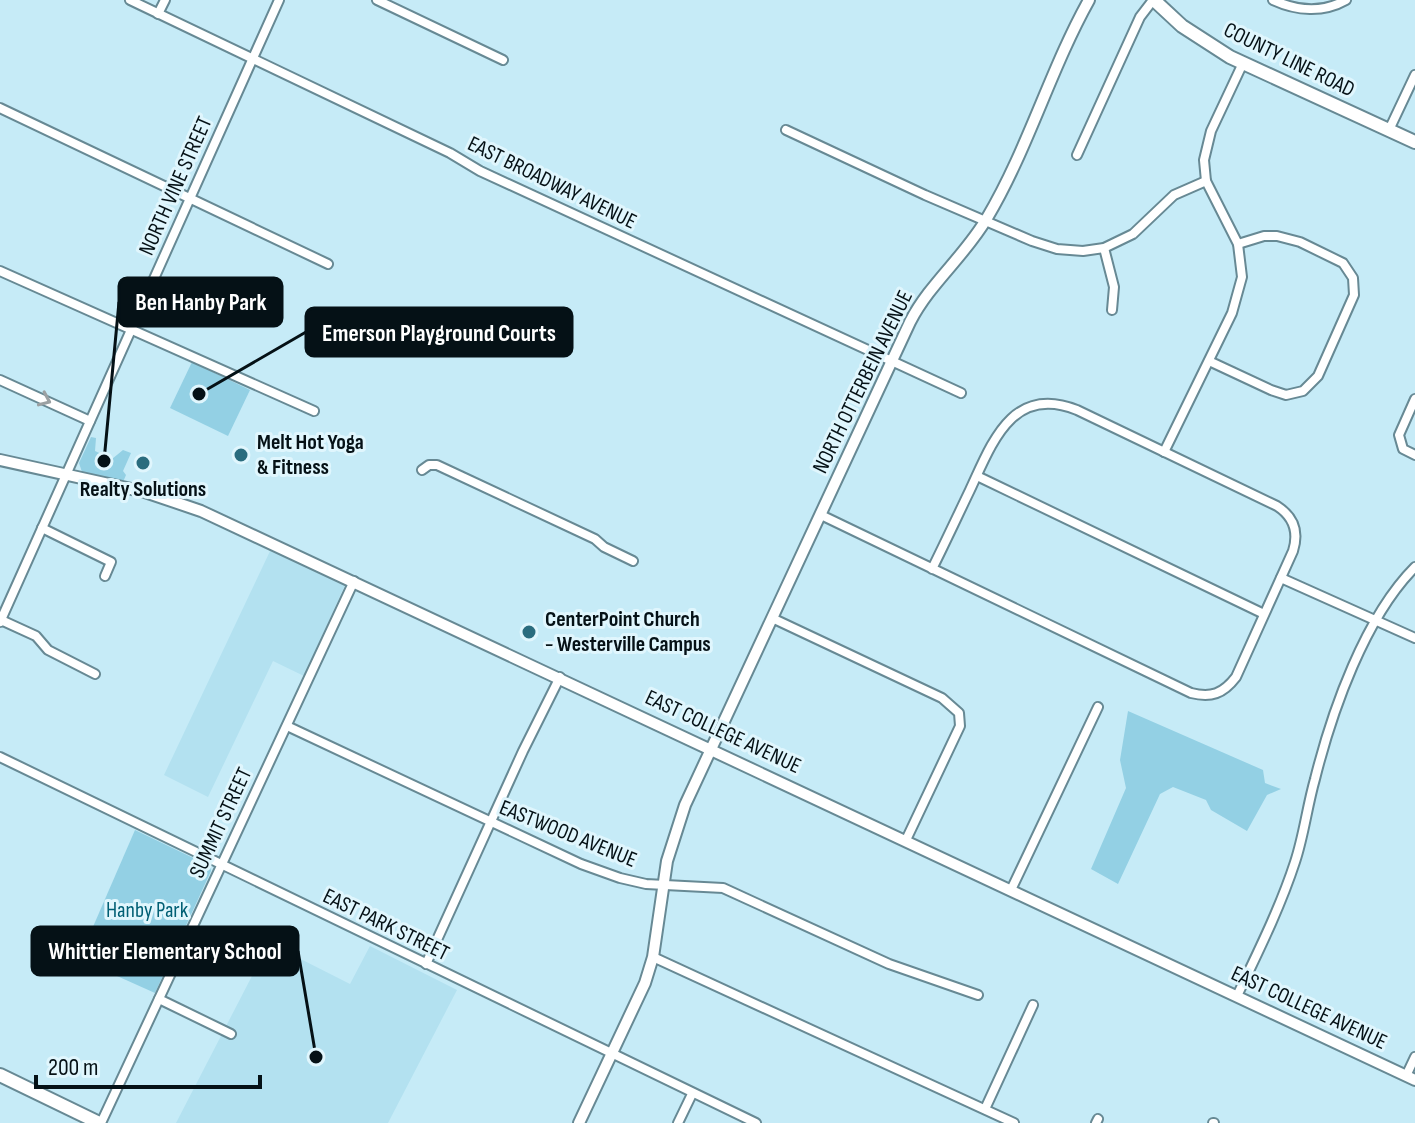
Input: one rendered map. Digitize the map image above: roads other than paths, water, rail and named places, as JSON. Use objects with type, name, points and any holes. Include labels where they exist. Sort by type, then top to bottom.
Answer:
[{"type":"main road","name":"COUNTY LINE ROAD","points":[[1153,0],[1191,32],[1243,63],[1415,142]]},
{"type":"main road","points":[[0,1075],[100,1123]]},
{"type":"street","name":"EAST BROADWAY AVENUE","points":[[130,0],[450,153],[480,171],[961,393]]},
{"type":"street","points":[[158,14],[165,0]]},
{"type":"street","name":"NORTH VINE STREET","points":[[2,616],[279,0]]},
{"type":"street","points":[[377,0],[503,60]]},
{"type":"street","name":"NORTH OTTERBEIN AVENUE","points":[[579,1123],[645,983],[653,957],[675,831],[710,749],[922,300],[986,221],[1089,0]]},
{"type":"street","points":[[1077,155],[1140,17],[1153,0]]},
{"type":"street","points":[[1273,0],[1306,10],[1322,9],[1346,0]]},
{"type":"street","points":[[1164,452],[1232,313],[1242,277],[1238,244],[1206,181],[1204,160],[1207,142],[1243,63]]},
{"type":"street","points":[[1389,130],[1415,75]]},
{"type":"street","points":[[0,108],[328,264]]},
{"type":"street","points":[[786,130],[986,221],[1057,249],[1083,251],[1104,248],[1133,234],[1174,195],[1206,181]]},
{"type":"street","points":[[1209,361],[1286,395],[1303,391],[1318,376],[1354,295],[1353,278],[1343,263],[1300,242],[1264,236],[1238,244]]},
{"type":"street","points":[[1104,248],[1114,287],[1112,310]]},
{"type":"street","points":[[0,271],[314,411]]},
{"type":"street","points":[[0,380],[90,421]]},
{"type":"street","points":[[1415,399],[1401,428],[1400,443],[1403,449],[1415,455]]},
{"type":"street","points":[[821,515],[932,569],[1191,693],[1205,696],[1220,693],[1236,677],[1294,547],[1296,530],[1289,517],[1277,506],[1068,406],[1041,404],[1020,411],[999,430],[932,569]]},
{"type":"street","name":"EAST COLLEGE AVENUE","points":[[0,460],[179,502],[560,677],[1410,1078]]},
{"type":"street","points":[[422,470],[429,465],[437,465],[595,539],[604,547],[633,561]]},
{"type":"street","points":[[977,476],[1264,614]]},
{"type":"street","points":[[42,528],[111,562],[105,576]]},
{"type":"street","points":[[1237,996],[1295,863],[1336,706],[1376,620],[1396,587],[1415,567]]},
{"type":"street","points":[[1281,578],[1415,638]]},
{"type":"street","name":"SUMMIT STREET","points":[[100,1123],[354,581]]},
{"type":"street","points":[[2,616],[36,636],[48,650],[95,674]]},
{"type":"street","points":[[772,618],[942,698],[959,713],[960,726],[906,840]]},
{"type":"street","points":[[426,964],[560,677]]},
{"type":"street","points":[[1011,890],[1098,707]]},
{"type":"street","name":"EASTWOOD AVENUE","points":[[287,726],[491,823],[620,878],[663,886],[699,886],[737,892],[889,964],[978,995]]},
{"type":"street","name":"EAST PARK STREET","points":[[0,757],[756,1123]]},
{"type":"street","points":[[653,957],[1014,1123]]},
{"type":"street","points":[[159,999],[231,1034]]},
{"type":"street","points":[[985,1109],[1033,1005]]},
{"type":"street","points":[[1410,1078],[1415,1057]]},
{"type":"street","points":[[678,1123],[692,1094]]},
{"type":"place","name":"Emerson Playground Courts","points":[[199,394]]},
{"type":"place","name":"Melt Hot Yoga & Fitness","points":[[241,455]]},
{"type":"place","name":"Ben Hanby Park","points":[[104,461]]},
{"type":"place","name":"Realty Solutions","points":[[143,463]]},
{"type":"place","name":"CenterPoint Church - Westerville Campus","points":[[529,632]]},
{"type":"place","name":"Whittier Elementary School","points":[[316,1057]]},
{"type":"park label","name":"Hanby Park","points":[[147,910]]}]
